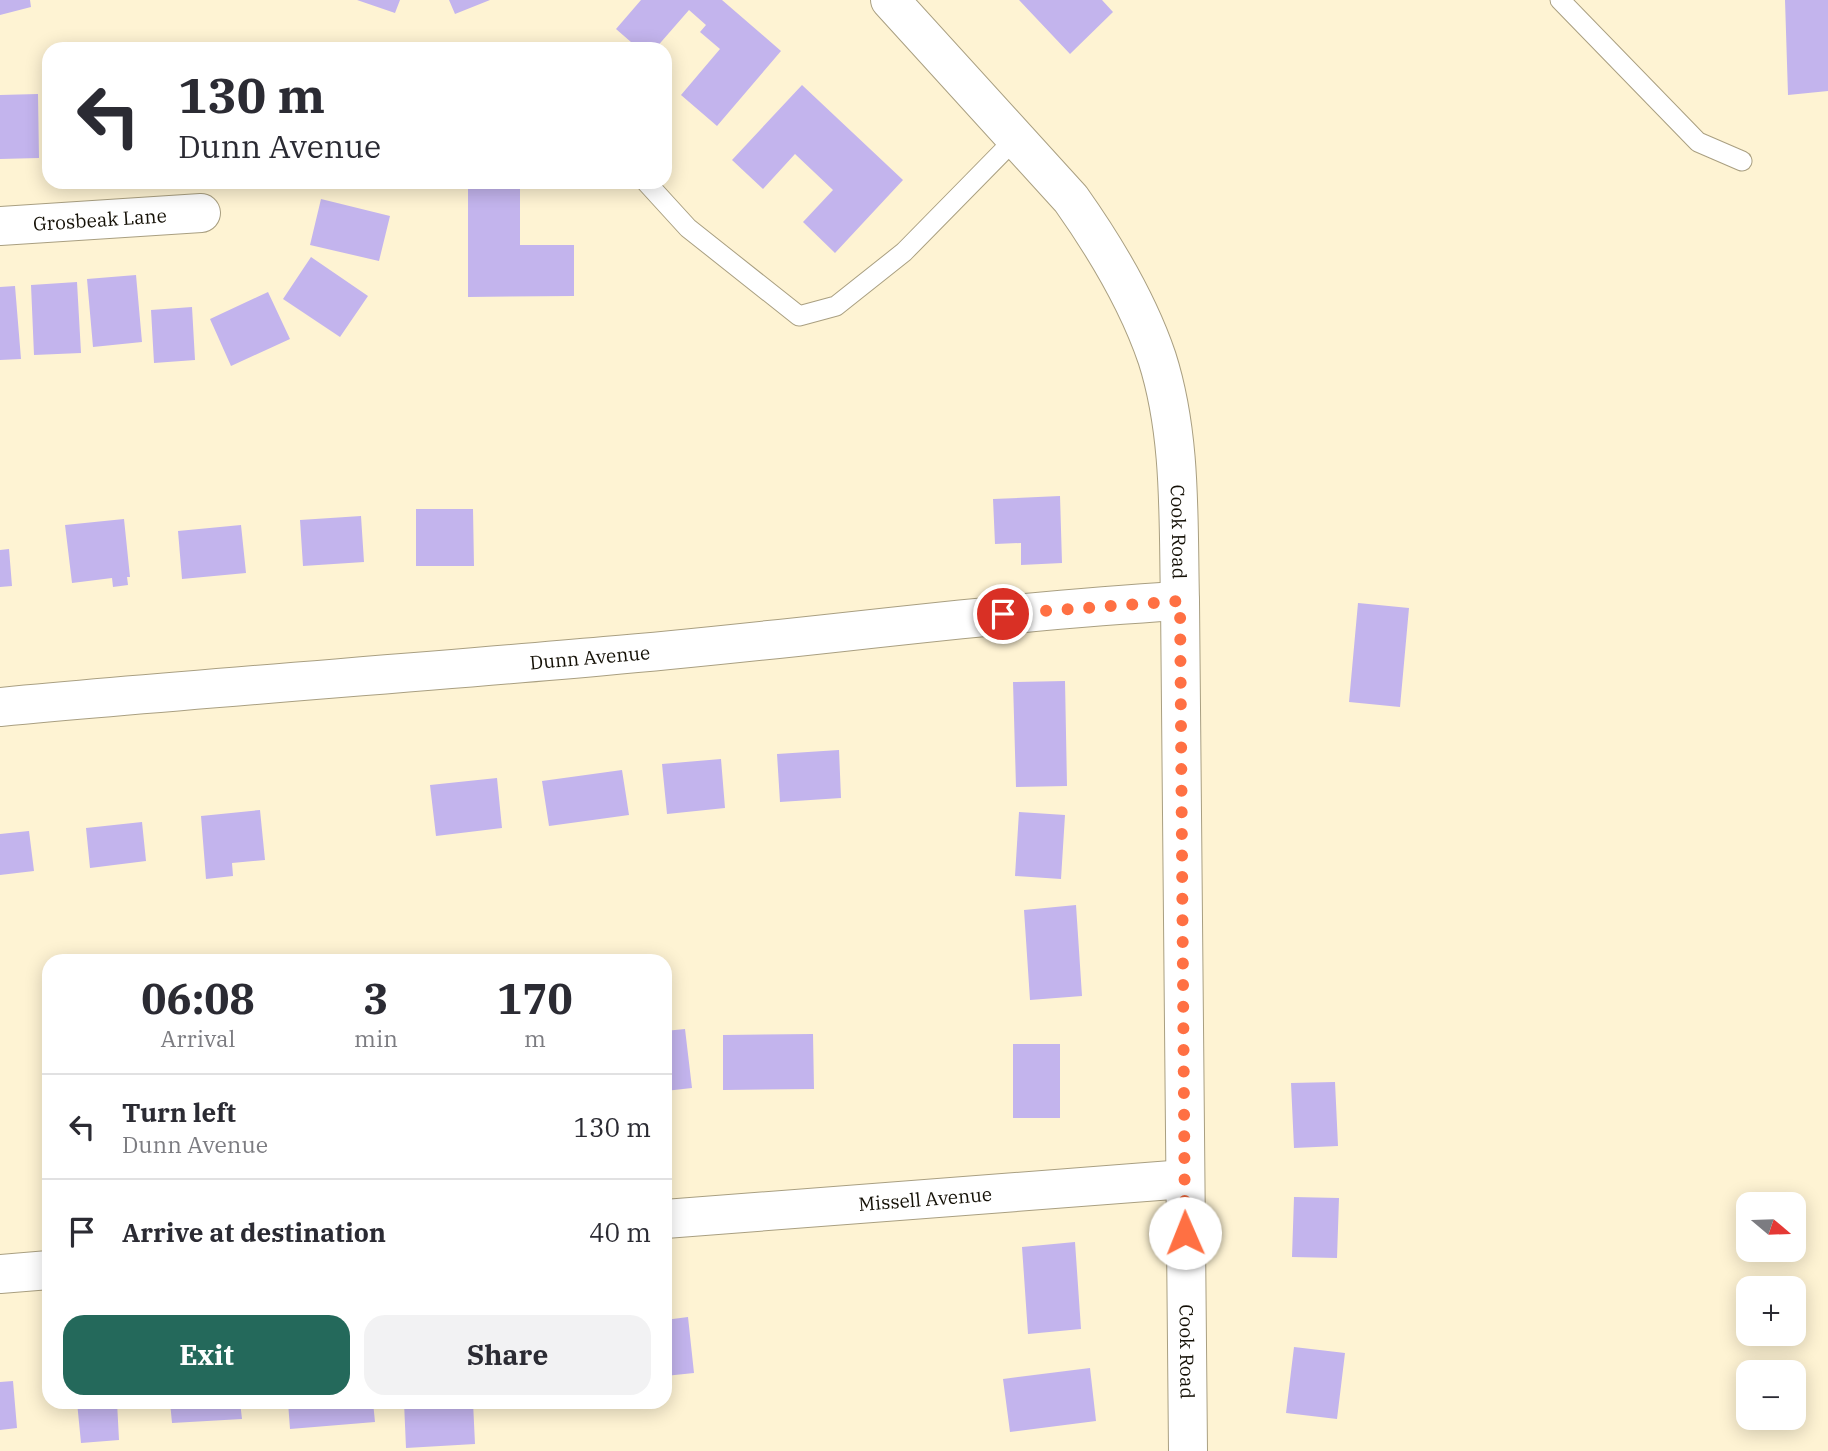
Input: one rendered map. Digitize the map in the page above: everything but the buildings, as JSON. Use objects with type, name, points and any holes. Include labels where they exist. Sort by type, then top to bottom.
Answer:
[{"type":"street","name":"Cook Road","points":[[890,0],[1071,199],[1093,230],[1142,321],[1157,359],[1166,397],[1177,468],[1180,601],[1188,1451]]},
{"type":"street","name":"Grosbeak Lane","points":[[0,226],[201,213]]},
{"type":"street","name":"Dunn Avenue","points":[[0,707],[268,681],[607,656],[1076,607],[1180,601]]},
{"type":"street","name":"Missell Avenue","points":[[672,1218],[1185,1179]]},
{"type":"street","points":[[0,1274],[42,1271]]},
{"type":"lane","points":[[1560,0],[1698,142],[1742,161]]},
{"type":"lane","points":[[652,189],[688,228],[799,316],[836,306],[904,252],[1016,138]]},
{"type":"route","points":[[1003,614],[1180,601],[1185,1233]]}]
